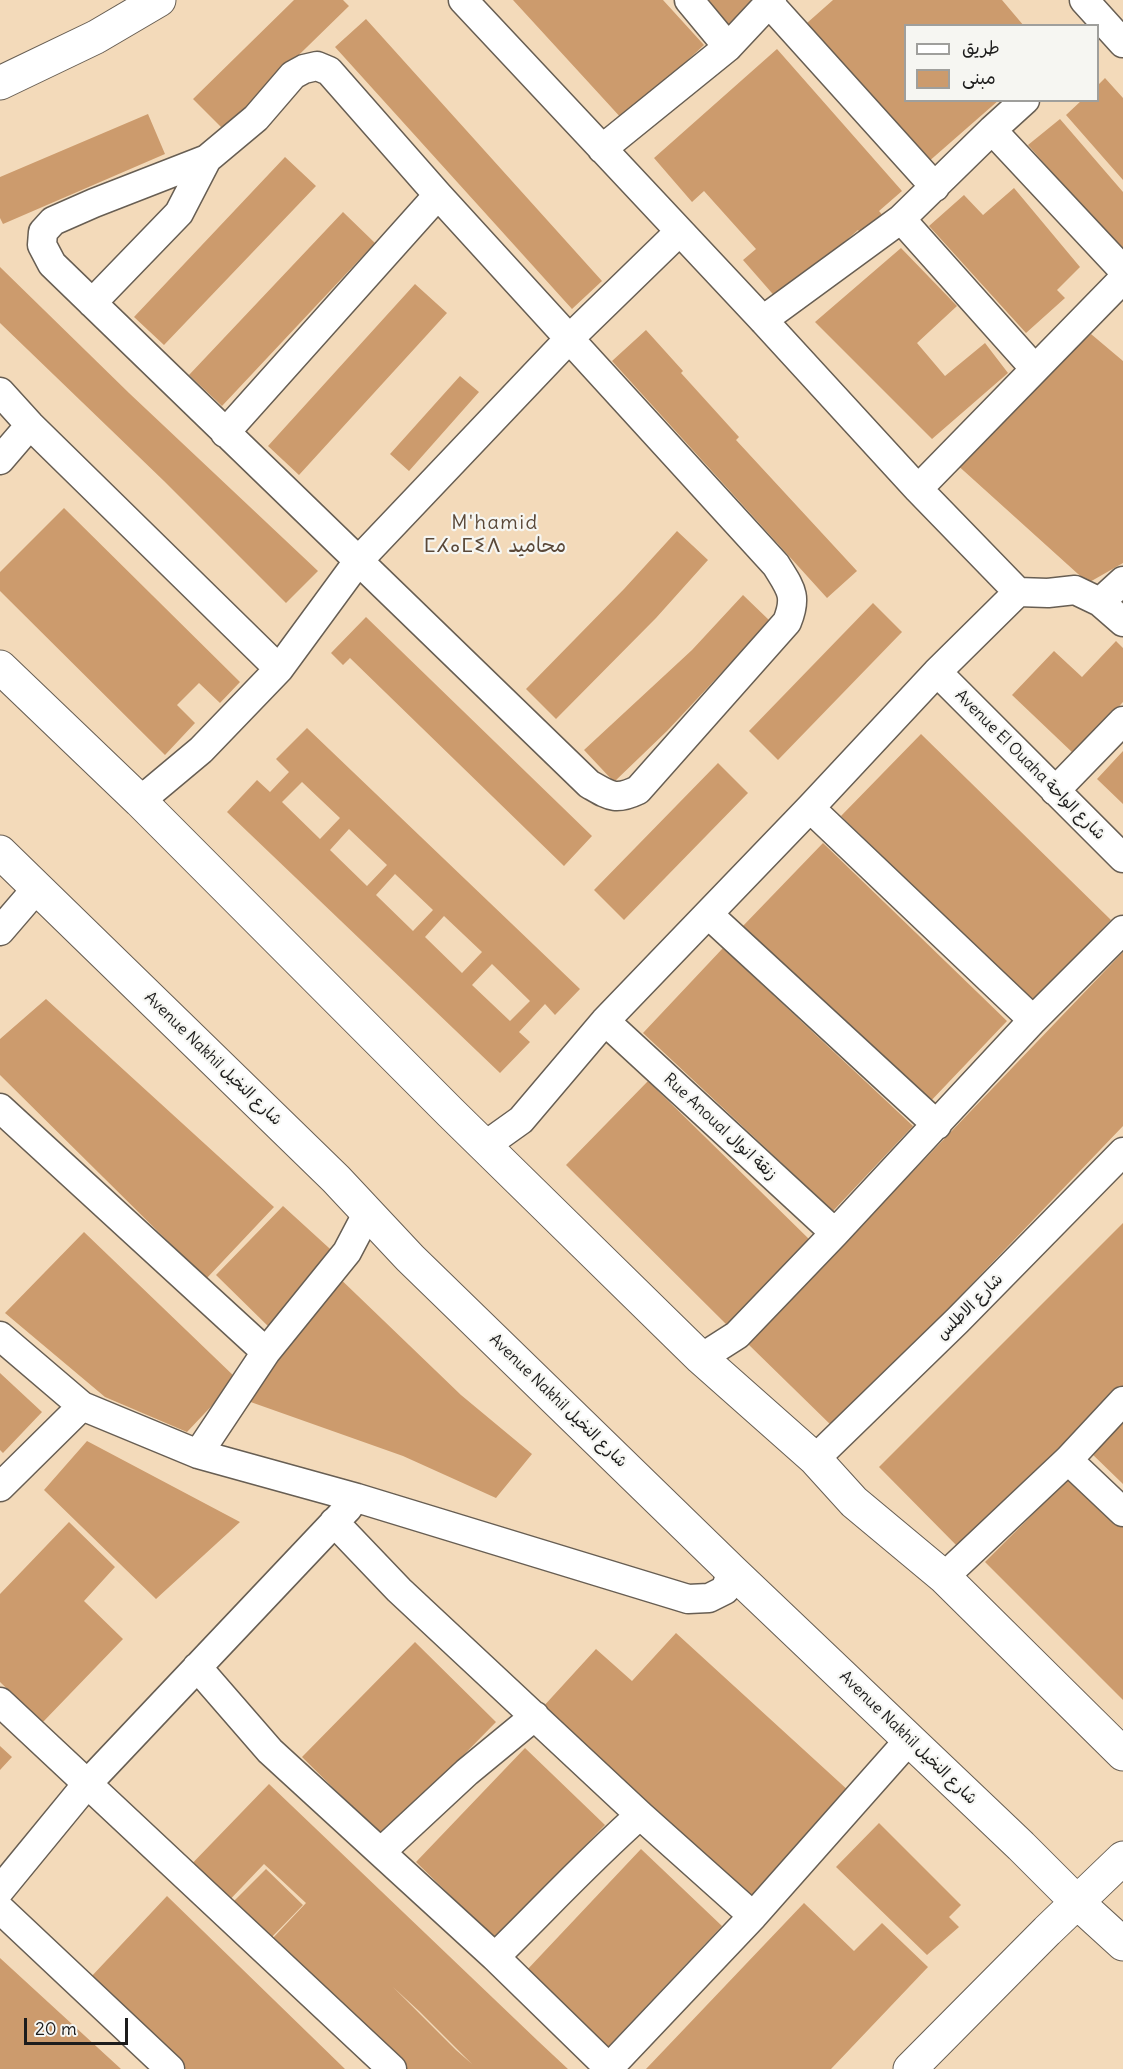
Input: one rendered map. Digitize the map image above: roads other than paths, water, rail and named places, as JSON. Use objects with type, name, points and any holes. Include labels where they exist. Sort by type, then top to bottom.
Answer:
[{"type":"street","points":[[0,83],[96,37],[159,0]]},
{"type":"street","points":[[463,0],[918,489],[1018,592],[1048,593],[1075,590],[1100,602],[1123,622]]},
{"type":"street","points":[[689,0],[728,47]]},
{"type":"street","points":[[1083,0],[1110,35]]},
{"type":"street","points":[[602,149],[728,47],[771,2],[934,187]]},
{"type":"street","points":[[317,66],[329,71],[438,195],[776,565],[791,589],[793,607],[787,622],[638,790],[623,797],[607,794],[589,784],[52,264],[42,245],[43,232],[53,221],[207,159],[256,118],[293,75],[317,66]]},
{"type":"street","points":[[763,320],[902,219],[1023,102]]},
{"type":"street","points":[[992,130],[1123,270]]},
{"type":"street","points":[[92,303],[179,213],[207,159]]},
{"type":"street","points":[[225,433],[438,195]]},
{"type":"street","points":[[902,219],[1035,369]]},
{"type":"street","points":[[140,801],[201,750],[279,669],[358,560],[570,338],[679,232]]},
{"type":"street","points":[[918,489],[1123,279]]},
{"type":"street","points":[[0,392],[30,425],[279,669]]},
{"type":"street","points":[[0,460],[30,425]]},
{"type":"street","points":[[1100,602],[1123,581]]},
{"type":"street","points":[[486,1145],[521,1120],[605,1021],[937,672],[1018,592]]},
{"type":"street","points":[[0,667],[140,801],[701,1358],[815,1459],[854,1503],[944,1577],[1123,1754]]},
{"type":"street","name":"Avenue El Ouaha شارع الواحة","points":[[937,672],[1123,858]]},
{"type":"street","points":[[1055,790],[1123,722]]},
{"type":"street","points":[[810,808],[1033,1020]]},
{"type":"street","name":"Avenue Nakhil شارع النخيل","points":[[0,852],[368,1212],[410,1258],[732,1571],[1123,1944]]},
{"type":"street","points":[[0,931],[37,888]]},
{"type":"street","points":[[708,914],[936,1125]]},
{"type":"street","points":[[701,1358],[737,1335],[836,1233],[1033,1020],[1123,930]]},
{"type":"street","name":"Rue Anoual زنقة انوال","points":[[605,1021],[836,1233]]},
{"type":"street","points":[[0,1108],[266,1352]]},
{"type":"street","name":"شارع الاطلس","points":[[815,1459],[957,1321],[1123,1152]]},
{"type":"street","points":[[198,1454],[266,1352],[347,1252],[368,1212]]},
{"type":"street","points":[[0,1336],[82,1406],[198,1454],[357,1498],[688,1599],[709,1598],[725,1590],[732,1571]]},
{"type":"street","points":[[944,1577],[1068,1460],[1123,1401]]},
{"type":"street","points":[[0,1487],[82,1406]]},
{"type":"street","points":[[1068,1460],[1123,1512]]},
{"type":"street","points":[[0,1890],[87,1784],[357,1498]]},
{"type":"street","points":[[334,1522],[399,1590],[640,1815],[753,1916]]},
{"type":"street","points":[[197,1667],[270,1751],[382,1851],[495,1957],[609,2069],[753,1916],[909,1740]]},
{"type":"street","points":[[0,1702],[392,2069]]},
{"type":"street","points":[[382,1851],[467,1772],[535,1716]]},
{"type":"street","points":[[495,1957],[611,1840],[640,1815]]},
{"type":"street","points":[[910,2069],[1123,1858]]},
{"type":"street","points":[[0,1909],[170,2069]]},
{"type":"district","name":"M'hamid ⵎⵃⴰⵎⵉⴷ محاميد","points":[[495,534]]}]
